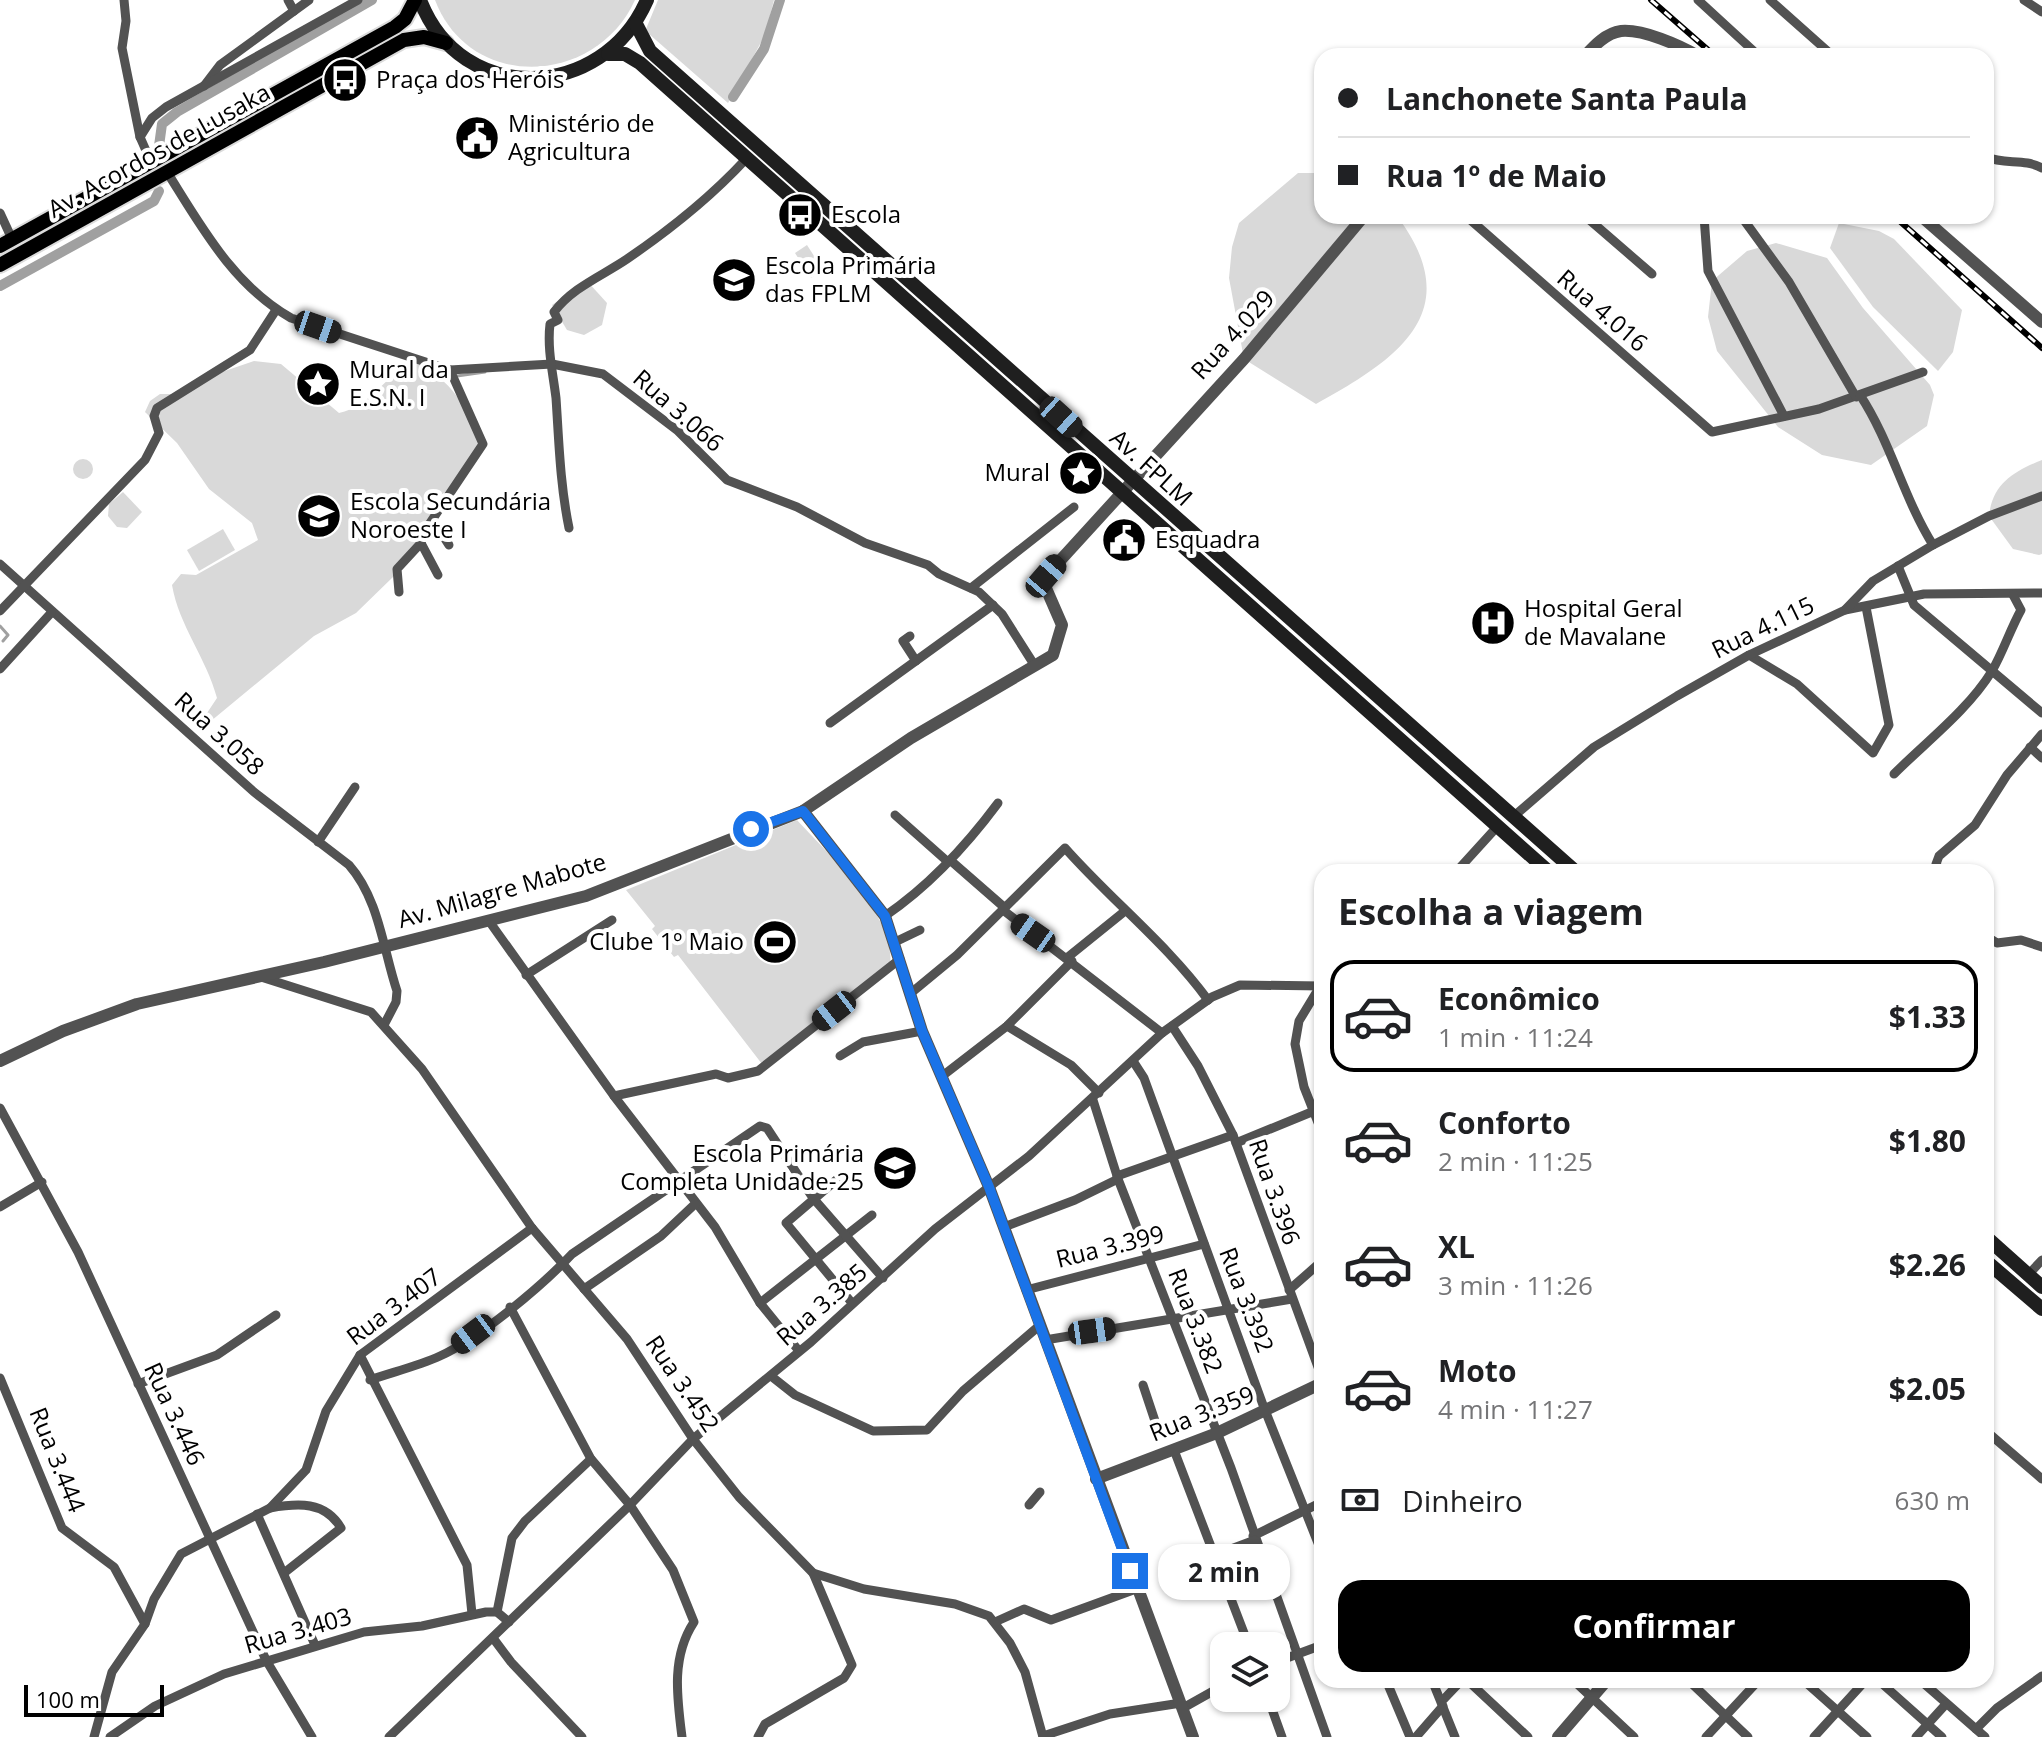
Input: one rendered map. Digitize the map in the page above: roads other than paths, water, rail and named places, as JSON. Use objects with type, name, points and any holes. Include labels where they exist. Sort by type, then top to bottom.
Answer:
[{"type":"main road","points":[[417,0],[446,43],[469,61],[495,73],[523,79],[581,70],[608,54],[636,24],[647,0]]},
{"type":"main road","name":"Av. Acordos de Lusaka","points":[[6,242],[395,27],[405,19],[417,0]]},
{"type":"main road","name":"Av. FPLM","points":[[636,24],[650,51],[805,185],[1130,480],[1567,864]]},
{"type":"main road","name":"Av. Acordos de Lusaka","points":[[0,265],[404,40],[424,37],[446,43]]},
{"type":"main road","name":"Av. FPLM","points":[[608,54],[632,57],[1540,864]]},
{"type":"main road","points":[[1551,864],[1557,855]]},
{"type":"main road","points":[[1994,1244],[2042,1287]]},
{"type":"main road","points":[[1994,1268],[2042,1309]]},
{"type":"street","points":[[124,0],[126,21],[122,48],[140,137],[151,162]]},
{"type":"street","points":[[288,0],[294,11]]},
{"type":"street","points":[[204,87],[220,65],[309,0]]},
{"type":"street","points":[[140,137],[152,118],[166,107],[358,0]]},
{"type":"street","points":[[1698,0],[1750,48]]},
{"type":"street","points":[[1770,0],[1824,48]]},
{"type":"street","points":[[2024,0],[2042,12]]},
{"type":"street","points":[[1593,48],[1605,37],[1620,31],[1678,48]]},
{"type":"street","points":[[266,33],[276,47]]},
{"type":"street","points":[[569,528],[557,456],[552,364],[547,344],[550,324],[558,320],[554,312],[562,301],[673,227],[708,198],[746,159]]},
{"type":"street","points":[[1994,159],[2032,162],[2042,168]]},
{"type":"street","name":"Rua 3.066","points":[[167,172],[226,261],[276,310],[304,323],[450,370],[552,364],[603,374],[678,431],[727,480],[797,507],[865,543],[928,565],[939,574],[971,588],[993,605],[1035,666]]},
{"type":"street","points":[[0,213],[6,242]]},
{"type":"street","name":"Rua 4.029","points":[[1130,480],[1244,359],[1357,224]]},
{"type":"street","name":"Rua 4.016","points":[[1475,224],[1709,430],[1715,432],[1784,416]]},
{"type":"street","points":[[1594,224],[1652,274]]},
{"type":"street","points":[[1705,224],[1708,271],[1784,416],[1858,396],[1923,372]]},
{"type":"street","points":[[1747,224],[1789,282],[1884,438],[1901,487],[1933,545]]},
{"type":"street","points":[[1930,224],[2042,322]]},
{"type":"street","points":[[0,611],[145,460],[159,433],[154,416],[157,408],[250,350],[276,310]]},
{"type":"street","points":[[399,592],[397,569],[421,543],[483,444],[450,370]]},
{"type":"street","name":"Av. Milagre Mabote","points":[[0,1061],[97,1017],[254,975],[383,948],[586,896],[803,811],[911,738],[1053,655],[1062,625],[1045,586],[1046,576],[1115,487],[1130,480]]},
{"type":"street","name":"Rua 4.115","points":[[1513,817],[1594,747],[1749,655],[1845,610],[1873,581],[1933,545],[1989,516],[2042,496]]},
{"type":"street","points":[[971,588],[1074,507]]},
{"type":"street","points":[[433,520],[449,545]]},
{"type":"street","points":[[421,543],[438,575]]},
{"type":"street","name":"Rua 3.058","points":[[0,564],[23,588],[276,811],[361,878],[375,911],[383,948]]},
{"type":"street","points":[[1898,566],[1914,605],[2042,713]]},
{"type":"street","points":[[1845,610],[1910,596],[1969,592],[2042,593]]},
{"type":"street","points":[[1894,774],[1968,701],[1992,670],[2011,624],[2021,610],[2013,595]]},
{"type":"street","points":[[830,723],[993,605]]},
{"type":"street","points":[[1749,655],[1797,684],[1873,753],[1889,725],[1866,607]]},
{"type":"street","points":[[0,669],[51,613]]},
{"type":"street","points":[[910,636],[903,641],[916,661]]},
{"type":"street","points":[[1936,864],[1939,856],[1975,825],[2007,775],[2042,734]]},
{"type":"street","points":[[2030,747],[2042,758]]},
{"type":"street","points":[[318,842],[355,787]]},
{"type":"street","points":[[885,916],[913,896],[949,861],[998,803]]},
{"type":"street","points":[[803,811],[885,916],[922,1031],[989,1187],[1193,1737]]},
{"type":"street","points":[[895,815],[1004,909],[1162,1033]]},
{"type":"street","points":[[1463,864],[1496,828]]},
{"type":"street","points":[[911,993],[1004,909],[1065,848],[1125,911],[1173,954],[1208,1000]]},
{"type":"street","points":[[941,1077],[1007,1026],[1070,959],[1125,911]]},
{"type":"street","points":[[526,975],[612,920]]},
{"type":"street","points":[[489,921],[614,1096],[715,1227],[760,1303],[799,1351]]},
{"type":"street","points":[[895,942],[920,930]]},
{"type":"street","points":[[1994,941],[2021,940],[2042,947]]},
{"type":"street","points":[[383,948],[397,997],[384,1025]]},
{"type":"street","points":[[614,1096],[716,1074],[728,1078],[758,1071],[900,959]]},
{"type":"street","name":"Rua 3.452","points":[[254,975],[350,1003],[371,1012],[384,1025],[422,1069],[532,1228],[641,1359],[693,1439],[739,1497],[813,1573],[864,1589],[955,1604],[980,1611],[995,1622]]},
{"type":"street","name":"Rua 3.385","points":[[389,1737],[630,1505],[693,1439],[771,1376],[935,1229],[1096,1096],[1162,1033],[1208,1000],[1249,983],[1314,987]]},
{"type":"street","points":[[1004,1227],[1075,1200],[1171,1155],[1235,1139],[1314,1111],[1304,1087],[1295,1044],[1299,1021],[1314,997]]},
{"type":"street","points":[[1007,1026],[1063,1059],[1096,1096]]},
{"type":"street","name":"Rua 3.396","points":[[1172,1026],[1198,1066],[1235,1139],[1314,1359]]},
{"type":"street","points":[[840,1056],[863,1042],[922,1031]]},
{"type":"street","name":"Rua 3.392","points":[[1133,1061],[1144,1078],[1266,1412],[1314,1532]]},
{"type":"street","name":"Rua 3.382","points":[[1096,1096],[1118,1178],[1217,1433],[1327,1737]]},
{"type":"street","name":"Rua 3.446","points":[[0,1108],[42,1182],[266,1660],[312,1737]]},
{"type":"street","points":[[370,1380],[441,1355],[678,1180],[764,1126],[813,1198],[883,1278]]},
{"type":"street","points":[[841,1176],[786,1223],[852,1303]]},
{"type":"street","points":[[0,1207],[42,1182]]},
{"type":"street","points":[[584,1289],[661,1236],[695,1204]]},
{"type":"street","points":[[760,1303],[872,1215]]},
{"type":"street","name":"Rua 3.407","points":[[94,1737],[112,1672],[145,1624],[154,1599],[181,1554],[270,1508],[306,1470],[326,1411],[360,1355],[532,1228]]},
{"type":"street","name":"Rua 3.399","points":[[1026,1290],[1204,1244]]},
{"type":"street","points":[[2028,1275],[2042,1260]]},
{"type":"street","points":[[1045,1340],[1228,1309],[1290,1294],[1314,1269]]},
{"type":"street","points":[[510,1307],[591,1459],[630,1505],[673,1570],[694,1622],[685,1636],[676,1673],[682,1737]]},
{"type":"street","points":[[138,1384],[217,1355],[276,1315]]},
{"type":"street","points":[[771,1376],[795,1395],[873,1431],[927,1430],[963,1391],[1039,1326]]},
{"type":"street","points":[[360,1355],[370,1380],[467,1565],[472,1614]]},
{"type":"street","name":"Rua 3.444","points":[[0,1378],[62,1528],[114,1567],[145,1624]]},
{"type":"street","points":[[1143,1385],[1156,1424]]},
{"type":"street","name":"Rua 3.359","points":[[1096,1479],[1266,1412],[1314,1385]]},
{"type":"street","points":[[1994,1438],[2042,1479]]},
{"type":"street","points":[[1174,1450],[1244,1632]]},
{"type":"street","points":[[509,1622],[497,1612],[512,1538],[532,1514],[591,1459]]},
{"type":"street","points":[[1029,1505],[1040,1492]]},
{"type":"street","points":[[270,1508],[306,1503],[324,1510],[341,1528],[284,1573]]},
{"type":"street","points":[[1215,1555],[1314,1505]]},
{"type":"street","points":[[257,1514],[315,1645]]},
{"type":"street","points":[[758,1737],[765,1724],[844,1678],[852,1665],[813,1573]]},
{"type":"street","points":[[1136,1589],[1051,1620],[1024,1609],[995,1622],[1025,1672],[1043,1737],[1110,1714],[1182,1705],[1210,1692]]},
{"type":"street","name":"Rua 3.403","points":[[110,1737],[163,1702],[215,1677],[266,1660],[381,1629],[437,1624],[472,1614],[497,1612]]},
{"type":"street","points":[[493,1638],[511,1662],[582,1737]]},
{"type":"street","points":[[1290,1657],[1314,1648]]},
{"type":"street","points":[[1976,1729],[1997,1708],[2042,1676]]},
{"type":"street","points":[[1390,1688],[1413,1737],[1457,1688]]},
{"type":"street","points":[[1435,1688],[1455,1737]]},
{"type":"street","points":[[1474,1688],[1528,1737]]},
{"type":"street","points":[[1581,1688],[1634,1737]]},
{"type":"street","points":[[1558,1737],[1600,1688]]},
{"type":"street","points":[[1696,1688],[1748,1737]]},
{"type":"street","points":[[1706,1737],[1752,1688]]},
{"type":"street","points":[[1812,1688],[1867,1737]]},
{"type":"street","points":[[1814,1737],[1859,1688]]},
{"type":"street","points":[[1887,1688],[1942,1737]]},
{"type":"street","points":[[1929,1688],[1985,1737]]},
{"type":"street","points":[[1916,1737],[1946,1704]]},
{"type":"street","points":[[1273,1712],[1282,1737]]},
{"type":"waterway","points":[[159,146],[162,124],[177,112],[372,0]]},
{"type":"waterway","points":[[159,146],[162,124],[177,112],[372,0]]},
{"type":"waterway","points":[[733,97],[764,49],[780,0]]},
{"type":"waterway","points":[[0,286],[154,201],[159,191]]},
{"type":"waterway","points":[[457,376],[485,372]]},
{"type":"waterway","points":[[0,626],[8,635],[3,641]]},
{"type":"railway","points":[[1651,0],[1706,48]]},
{"type":"railway","points":[[1903,224],[2042,348]]},
{"type":"place","name":"Praça dos Heróis","points":[[345,80]]},
{"type":"place","name":"Ministério de Agricultura","points":[[477,138]]},
{"type":"place","name":"Escola","points":[[800,215]]},
{"type":"place","name":"Escola Primária das FPLM","points":[[734,280]]},
{"type":"place","name":"Mural da E.S.N. I","points":[[318,384]]},
{"type":"place","name":"Mural","points":[[1081,473]]},
{"type":"place","name":"Escola Secundária Noroeste I","points":[[319,516]]},
{"type":"place","name":"Esquadra","points":[[1124,540]]},
{"type":"place","name":"Hospital Geral de Mavalane","points":[[1493,623]]},
{"type":"place","name":"Clube 1º Maio","points":[[775,942]]},
{"type":"place","name":"Escola Primária Completa Unidade-25","points":[[895,1168]]}]
